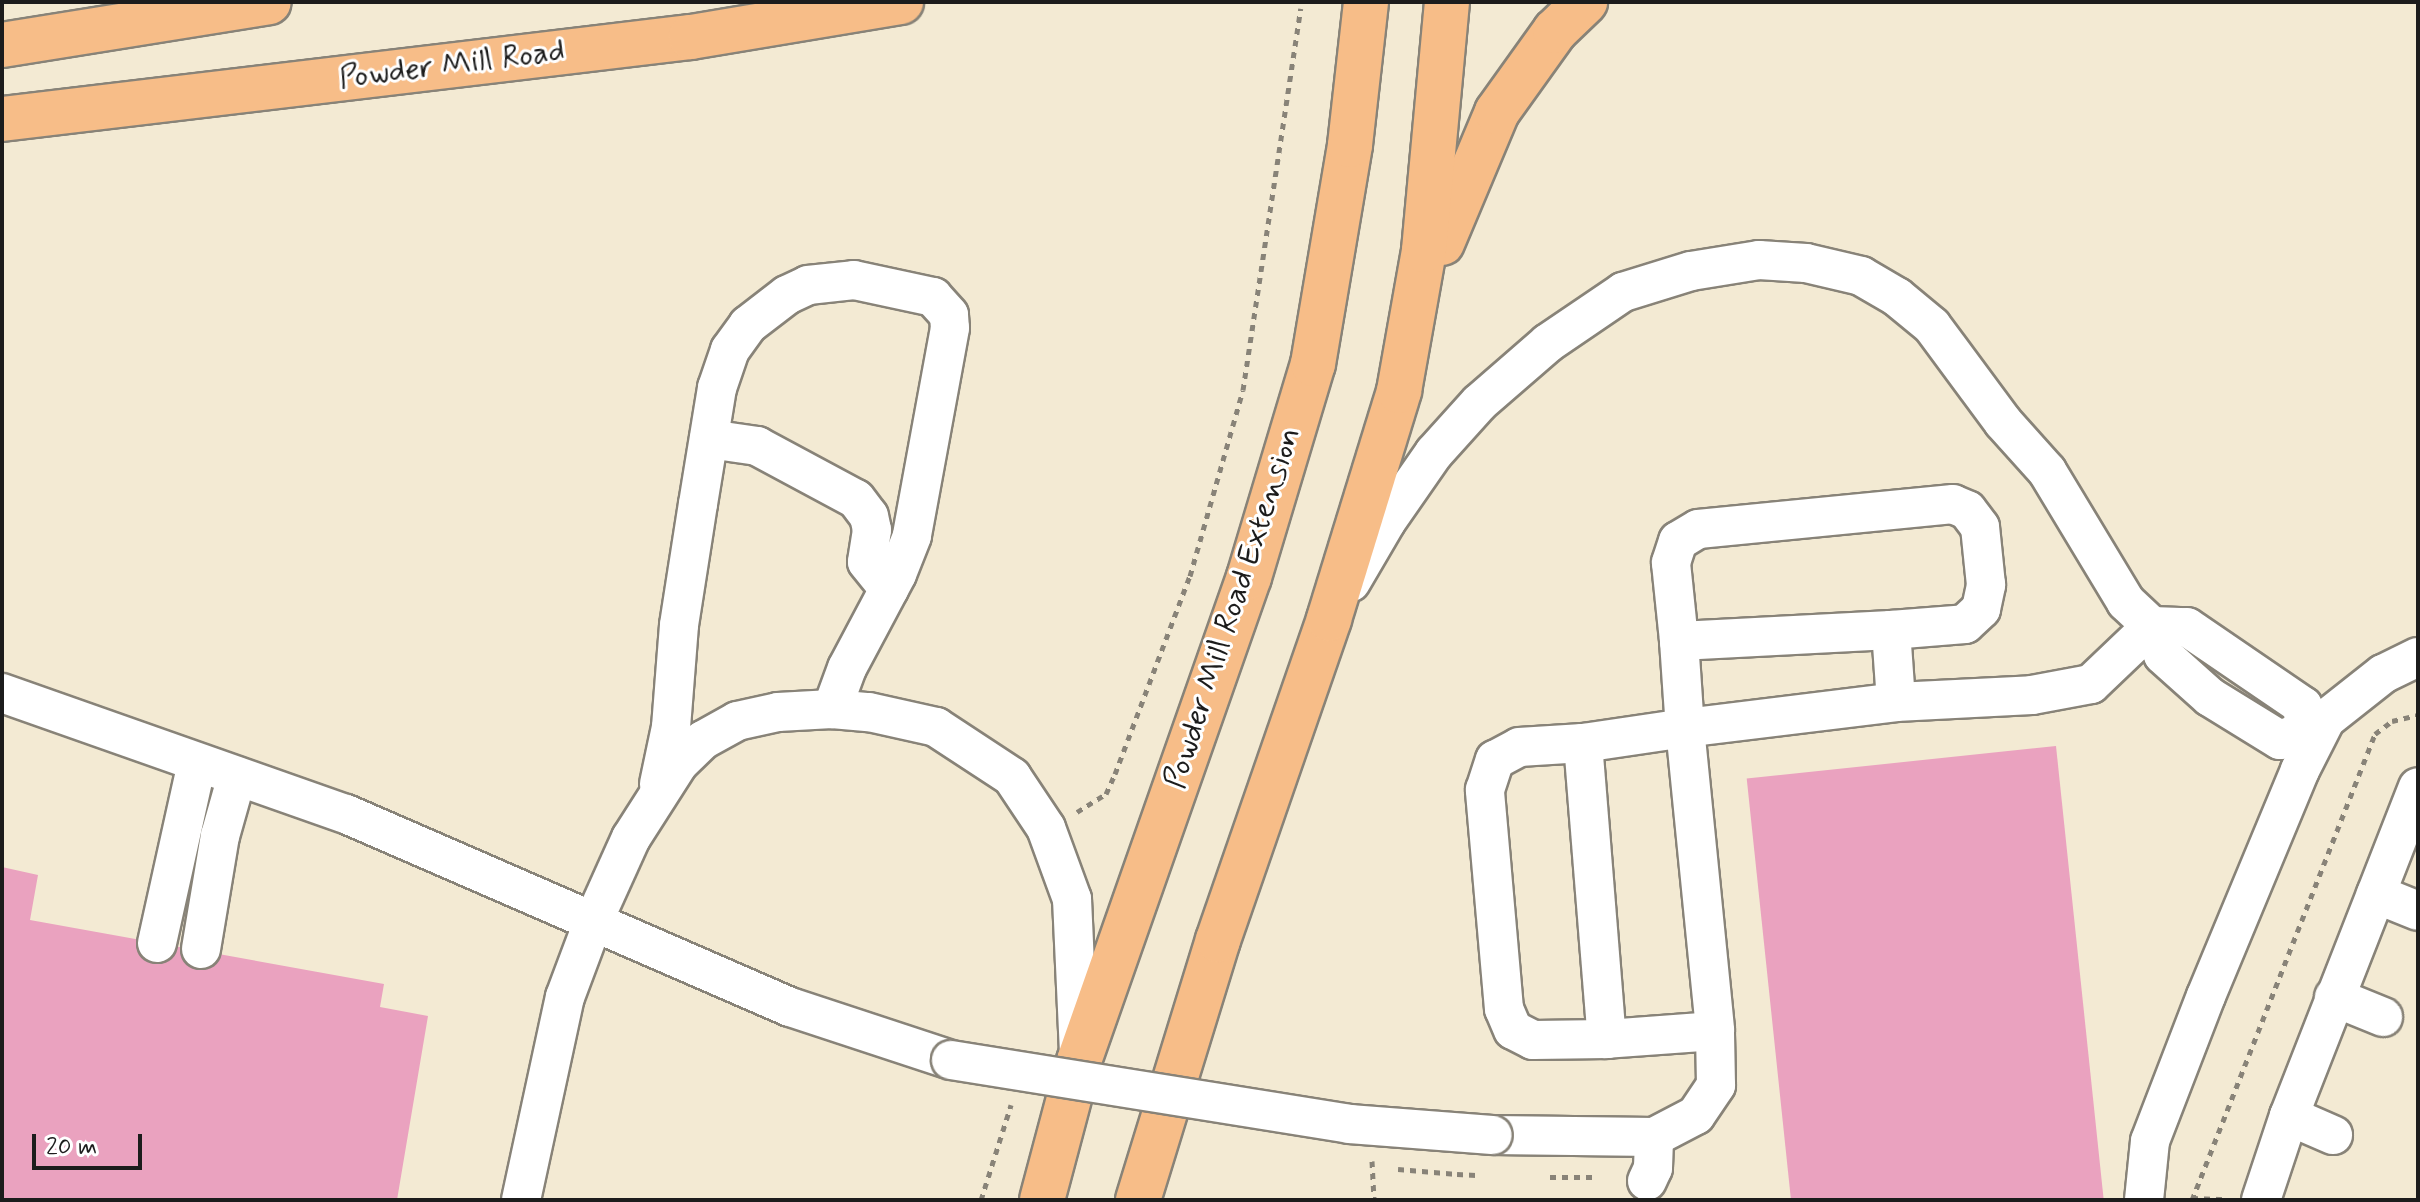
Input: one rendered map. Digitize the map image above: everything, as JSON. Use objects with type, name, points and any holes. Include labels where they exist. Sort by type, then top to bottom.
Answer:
[{"type":"highway","points":[[2,45],[269,2]]},
{"type":"highway","name":"Powder Mill Road","points":[[2,119],[691,37],[901,2]]},
{"type":"highway","name":"Powder Mill Road Extension","points":[[1042,1200],[1079,1061],[1249,577],[1313,364],[1350,145],[1366,2]]},
{"type":"highway","points":[[1399,391],[1425,236],[1447,2]]},
{"type":"highway","points":[[1138,1200],[1218,940],[1329,619],[1447,224],[1497,112],[1555,31],[1585,2]]},
{"type":"lane","points":[[1329,619],[1386,522],[1434,453],[1479,403],[1548,343],[1623,292],[1691,271],[1759,260],[1806,263],[1861,276],[1897,297],[1932,326],[2003,422],[2047,471],[2126,602],[2152,626],[2187,627],[2303,706],[2310,734]]},
{"type":"lane","points":[[656,794],[671,727],[679,625],[717,388],[730,350],[748,325],[787,295],[808,285],[854,280],[933,297],[949,315],[950,328],[912,536],[889,589],[847,668],[832,709]]},
{"type":"lane","points":[[709,439],[757,446],[856,499],[869,516],[872,530],[867,562],[889,589]]},
{"type":"lane","points":[[2,693],[346,814],[790,1007],[951,1060],[1349,1124],[1493,1135],[1654,1137],[1696,1115],[1716,1085],[1715,1031],[1671,563],[1678,541],[1698,529],[1953,504],[1967,510],[1980,527],[1986,585],[1981,609],[1965,624],[1679,641]]},
{"type":"lane","points":[[1715,1031],[1607,1039],[1533,1040],[1513,1030],[1504,1009],[1485,790],[1495,760],[1519,747],[1583,743],[1896,702],[2032,695],[2091,684],[2152,626]]},
{"type":"lane","points":[[1891,630],[1896,702]]},
{"type":"lane","points":[[2144,1200],[2150,1141],[2310,734],[2361,689],[2418,657]]},
{"type":"lane","points":[[521,1200],[565,997],[593,922],[631,838],[656,794],[679,763],[703,740],[737,721],[778,712],[832,709],[869,712],[936,727],[1012,777],[1046,828],[1072,899],[1079,1061]]},
{"type":"lane","points":[[1583,743],[1607,1039]]},
{"type":"lane","points":[[157,943],[197,763]]},
{"type":"lane","points":[[201,949],[220,836],[237,776]]},
{"type":"lane","points":[[2261,1200],[2334,997],[2418,787]]},
{"type":"lane","points":[[2376,894],[2418,911]]},
{"type":"lane","points":[[2334,997],[2383,1017]]},
{"type":"lane","points":[[2289,1116],[2333,1135]]},
{"type":"lane","points":[[1647,1181],[1653,1168],[1654,1137]]},
{"type":"path","points":[[1046,828],[1106,794],[1190,576],[1243,390],[1301,8]]},
{"type":"path","points":[[2192,1200],[2375,734],[2392,721],[2418,715]]},
{"type":"path","points":[[981,1200],[1012,1102]]},
{"type":"building","points":[[2056,746],[2104,1200],[1791,1200],[1747,779]]},
{"type":"building","points":[[2,867],[38,875],[30,920],[384,984],[380,1007],[428,1016],[397,1200],[2,1200]]}]
